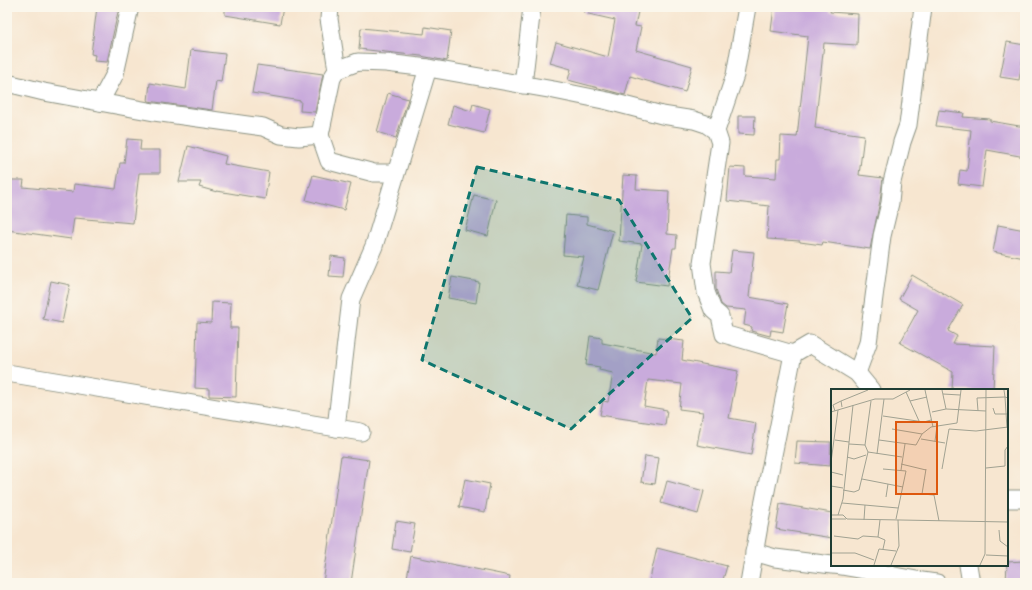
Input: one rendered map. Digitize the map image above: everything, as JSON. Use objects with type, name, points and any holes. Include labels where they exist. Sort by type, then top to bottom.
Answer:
[{"type":"street","points":[[100,102],[115,74],[130,7]]},
{"type":"street","points":[[330,7],[329,19],[337,70]]},
{"type":"street","points":[[523,85],[532,7]]},
{"type":"street","points":[[716,131],[735,75],[746,7]]},
{"type":"street","points":[[857,373],[868,343],[882,236],[890,203],[892,182],[902,142],[908,126],[922,7]]},
{"type":"street","points":[[395,173],[374,173],[329,161],[320,135],[332,78],[337,70],[358,62],[428,68],[608,102],[662,115],[694,120],[706,124],[716,131],[720,143],[702,263],[706,292],[713,310],[720,316],[724,334],[793,354],[810,344],[857,373],[870,389]]},
{"type":"street","points":[[336,428],[351,299],[374,246],[428,68]]},
{"type":"street","points":[[7,83],[154,112],[263,127],[280,135],[299,137],[320,135]]},
{"type":"street","points":[[749,583],[793,354]]},
{"type":"street","points":[[7,373],[361,432]]},
{"type":"street","points":[[1008,499],[1025,499]]},
{"type":"street","points":[[754,552],[775,558],[831,565]]},
{"type":"street","points":[[839,566],[937,583]]},
{"type":"street","points":[[968,566],[971,583]]},
{"type":"highlighted area","points":[[477,167],[619,200],[692,318],[571,429],[422,360]]},
{"type":"building","points":[[97,7],[119,7],[107,62],[94,61],[95,55],[91,54]]},
{"type":"building","points":[[225,7],[283,7],[280,24],[225,15]]},
{"type":"building","points":[[585,7],[639,7],[635,26],[641,27],[636,50],[692,66],[685,92],[630,76],[625,95],[568,80],[571,69],[550,63],[556,42],[608,57],[615,20],[584,13]]},
{"type":"building","points":[[774,7],[831,7],[830,12],[858,14],[857,45],[824,43],[815,128],[864,135],[859,175],[883,178],[870,249],[823,242],[822,245],[800,241],[767,239],[769,206],[727,201],[730,167],[745,168],[745,176],[776,178],[777,159],[780,159],[781,136],[797,137],[808,36],[771,31]]},
{"type":"building","points":[[425,27],[451,31],[447,61],[421,56],[359,49],[361,28],[424,34]]},
{"type":"building","points":[[1007,42],[1025,45],[1019,80],[1000,77]]},
{"type":"building","points":[[191,50],[225,54],[221,82],[216,81],[212,110],[148,101],[150,83],[186,89]]},
{"type":"building","points":[[257,65],[323,74],[315,112],[300,111],[301,101],[252,93]]},
{"type":"building","points":[[388,93],[408,99],[396,138],[377,132]]},
{"type":"building","points":[[473,104],[490,109],[484,133],[448,124],[453,105],[471,111]]},
{"type":"building","points":[[939,110],[964,113],[963,117],[990,119],[990,121],[1025,127],[1025,157],[987,150],[982,187],[958,184],[960,170],[967,171],[971,130],[936,126]]},
{"type":"building","points":[[738,116],[755,116],[754,135],[738,134]]},
{"type":"building","points":[[127,139],[141,140],[140,150],[160,150],[160,173],[139,173],[133,223],[74,218],[71,239],[7,230],[10,180],[24,180],[23,187],[73,192],[74,184],[116,189],[120,163],[124,163]]},
{"type":"building","points":[[188,146],[226,156],[224,164],[269,172],[265,199],[217,192],[199,187],[201,182],[179,182]]},
{"type":"building","points":[[313,175],[351,184],[344,210],[306,200]]},
{"type":"building","points":[[623,175],[637,176],[636,189],[669,191],[667,234],[677,235],[676,248],[673,248],[667,286],[636,282],[642,244],[619,241]]},
{"type":"building","points":[[474,195],[496,200],[488,236],[465,230]]},
{"type":"building","points":[[566,215],[587,217],[587,224],[613,231],[598,290],[577,285],[584,257],[563,255]]},
{"type":"building","points":[[998,225],[1025,230],[1025,258],[993,252]]},
{"type":"building","points":[[732,250],[754,252],[749,297],[788,304],[783,332],[771,330],[770,336],[751,331],[752,327],[744,325],[746,310],[726,308],[721,304],[716,289],[716,271],[729,272]]},
{"type":"building","points":[[331,256],[345,258],[343,277],[329,276]]},
{"type":"building","points":[[912,275],[963,305],[948,331],[957,336],[953,344],[995,346],[993,389],[952,389],[953,372],[900,343],[918,310],[899,299]]},
{"type":"building","points":[[452,277],[479,282],[476,303],[448,298]]},
{"type":"building","points":[[51,281],[70,285],[62,323],[43,319]]},
{"type":"building","points":[[212,302],[231,303],[230,328],[238,328],[236,397],[209,396],[209,389],[195,388],[197,322],[211,323]]},
{"type":"building","points":[[590,336],[602,338],[602,343],[656,353],[658,338],[684,341],[682,360],[738,371],[729,418],[756,423],[751,455],[697,445],[703,412],[679,409],[682,384],[648,380],[644,406],[667,410],[665,425],[600,415],[603,401],[608,402],[613,373],[599,370],[600,367],[586,365]]},
{"type":"building","points":[[797,441],[831,442],[830,466],[795,463]]},
{"type":"building","points":[[341,456],[369,460],[351,583],[323,583]]},
{"type":"building","points":[[645,456],[659,458],[655,484],[641,482]]},
{"type":"building","points":[[465,479],[490,484],[485,512],[459,507]]},
{"type":"building","points":[[667,481],[704,491],[698,514],[661,503]]},
{"type":"building","points":[[780,504],[831,513],[831,538],[776,529]]},
{"type":"building","points":[[396,521],[415,524],[410,552],[392,549]]},
{"type":"building","points":[[657,548],[727,566],[722,583],[649,583]]},
{"type":"building","points":[[411,556],[510,576],[509,583],[406,583]]},
{"type":"building","points":[[1024,561],[1025,583],[1006,583],[1008,562]]}]
